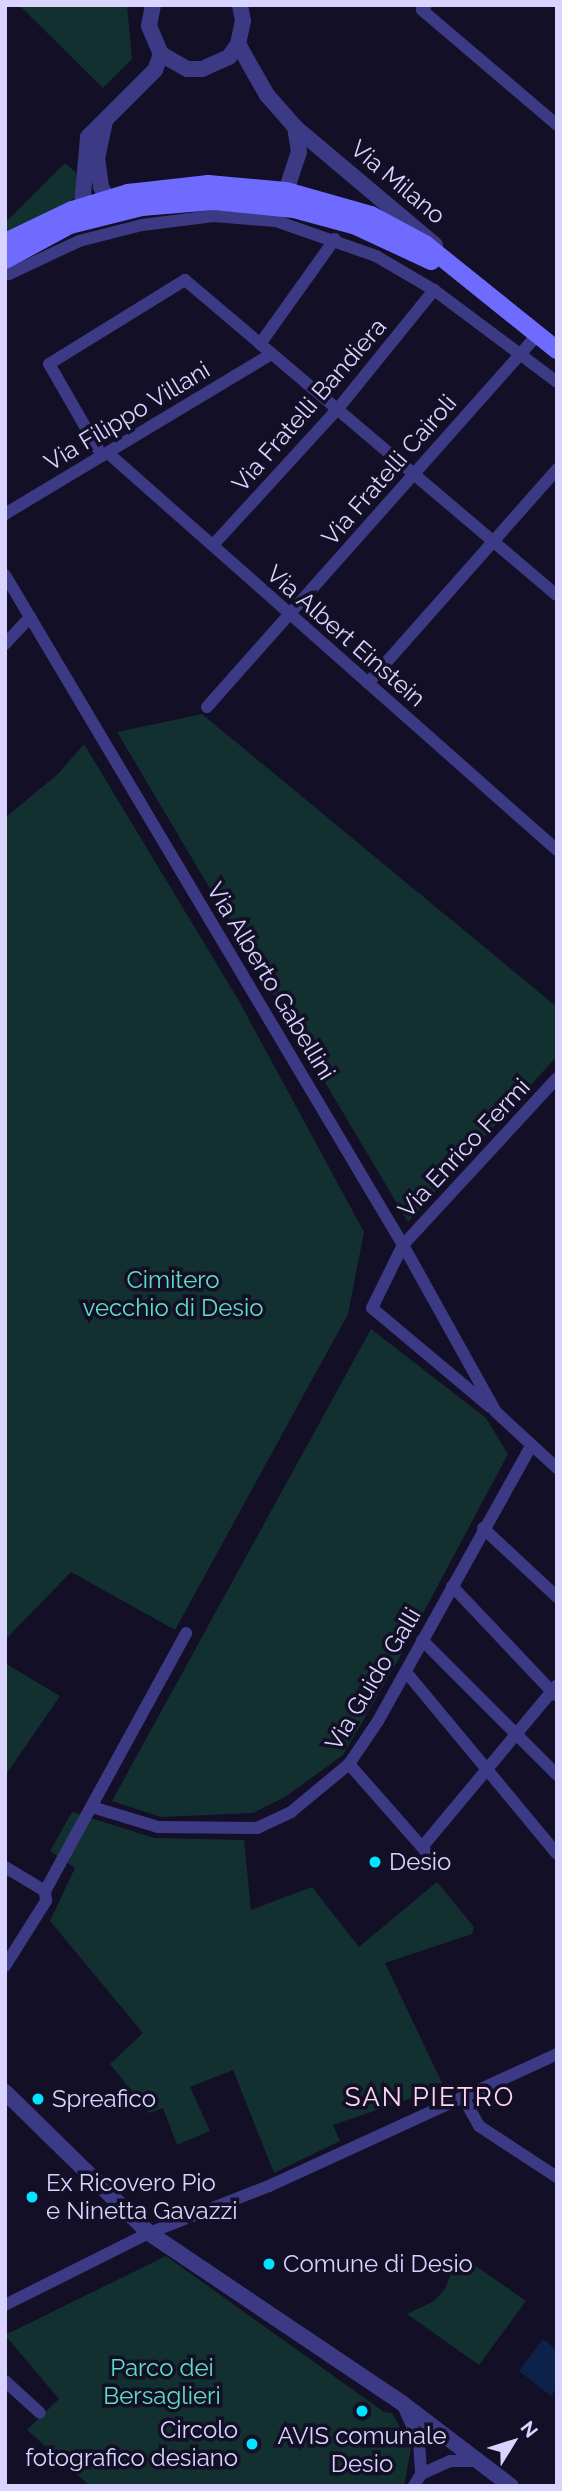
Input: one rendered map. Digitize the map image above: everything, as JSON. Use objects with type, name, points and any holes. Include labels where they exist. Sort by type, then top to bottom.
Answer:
[{"type":"main road","name":"Via Milano","points":[[5,243],[107,197],[208,184],[286,191],[371,215],[425,244],[464,279],[557,350]]},
{"type":"main road","name":"Via Milano","points":[[7,267],[70,225],[142,207],[214,201],[294,209],[356,226],[464,279]]},
{"type":"street","points":[[142,5],[161,54],[187,69],[216,65],[238,44],[241,6]]},
{"type":"street","points":[[149,26],[153,5]]},
{"type":"street","points":[[424,8],[554,118]]},
{"type":"street","name":"Via Milano","points":[[238,44],[267,95],[295,127],[418,230],[464,279]]},
{"type":"street","points":[[82,206],[88,137],[155,71],[161,54]]},
{"type":"street","points":[[105,121],[97,158],[107,197]]},
{"type":"street","points":[[286,191],[299,152],[295,127]]},
{"type":"street","name":"Via Milano","points":[[256,204],[286,191]]},
{"type":"street","name":"Via Milano","points":[[107,197],[142,207]]},
{"type":"street","points":[[7,267],[79,241],[142,225],[213,216],[276,221],[335,239],[376,256],[434,290],[557,382]]},
{"type":"street","points":[[335,239],[260,344],[336,411],[495,540],[557,595]]},
{"type":"street","name":"Via Albert Einstein","points":[[260,344],[185,280],[49,364],[105,455],[213,545],[557,850]]},
{"type":"street","name":"Via Fratelli Bandiera","points":[[213,545],[336,411],[434,290]]},
{"type":"street","name":"Via Fratelli Cairoli","points":[[207,707],[537,335]]},
{"type":"street","name":"Via Filippo Villani","points":[[5,514],[271,355]]},
{"type":"street","points":[[368,683],[557,468]]},
{"type":"street","name":"Via Alberto Gabellini","points":[[5,575],[403,1245],[496,1412]]},
{"type":"street","points":[[5,644],[30,617]]},
{"type":"street","name":"Via Enrico Fermi","points":[[372,1308],[403,1245],[557,1079]]},
{"type":"street","name":"Via Alberto Gabellini","points":[[372,1308],[496,1412],[557,1468]]},
{"type":"street","name":"Via Guido Galli","points":[[92,1807],[158,1827],[257,1828],[290,1812],[349,1764],[406,1672],[483,1528],[531,1446]]},
{"type":"street","points":[[483,1528],[557,1597]]},
{"type":"street","points":[[423,1846],[516,1732],[555,1690],[452,1586]]},
{"type":"street","points":[[5,1966],[46,1901],[45,1891],[186,1633]]},
{"type":"street","points":[[422,1640],[557,1775]]},
{"type":"street","points":[[406,1672],[557,1854]]},
{"type":"street","points":[[349,1764],[435,1862]]},
{"type":"street","points":[[5,1867],[45,1891]]},
{"type":"street","points":[[5,2305],[149,2233],[269,2186],[557,2054]]},
{"type":"street","points":[[5,2092],[149,2233],[401,2403],[512,2486]]},
{"type":"street","points":[[463,2097],[480,2126],[557,2177]]},
{"type":"street","points":[[5,2381],[40,2413]]},
{"type":"street","points":[[401,2403],[419,2442],[421,2473],[414,2486]]},
{"type":"street","points":[[421,2473],[450,2461],[477,2462]]},
{"type":"green space","points":[[19,5],[127,5],[132,59],[103,88]]},
{"type":"green space","points":[[65,163],[76,173],[78,194],[66,206],[5,236],[5,223]]},
{"type":"green space","points":[[202,714],[557,1007],[557,1056],[408,1222],[117,732]]},
{"type":"green space","name":"Cimitero vecchio di Desio","points":[[84,744],[239,1001],[364,1232],[348,1314],[175,1630],[71,1572],[5,1640],[5,818],[58,774]]},
{"type":"green space","points":[[371,1329],[486,1418],[508,1454],[396,1664],[343,1755],[285,1797],[253,1813],[161,1817],[112,1801]]},
{"type":"green space","points":[[5,1663],[60,1696],[5,1776]]},
{"type":"green space","points":[[72,1812],[154,1838],[244,1840],[251,1910],[312,1887],[359,1947],[437,1882],[474,1927],[472,1934],[385,1963],[444,2087],[333,2125],[340,2141],[274,2173],[233,2070],[190,2087],[210,2131],[177,2145],[163,2108],[149,2113],[110,2064],[143,2033],[50,1921],[75,1868],[50,1851]]},
{"type":"green space","points":[[453,2250],[526,2301],[479,2365],[407,2314],[434,2301],[445,2289],[453,2268]]},
{"type":"green space","name":"Parco dei Bersaglieri","points":[[166,2256],[384,2412],[392,2413],[411,2448],[404,2486],[90,2486],[27,2430],[59,2399],[5,2335]]},
{"type":"water","points":[[543,2339],[557,2350],[557,2388],[551,2396],[519,2371]]},
{"type":"place","name":"Desio","points":[[375,1862]]},
{"type":"place","name":"Spreafico","points":[[38,2099]]},
{"type":"place","name":"Ex Ricovero Pio e Ninetta Gavazzi","points":[[32,2197]]},
{"type":"place","name":"Comune di Desio","points":[[269,2264]]},
{"type":"place","name":"AVIS comunale Desio","points":[[362,2411]]},
{"type":"place","name":"Circolo fotografico desiano","points":[[252,2444]]},
{"type":"district","name":"SAN PIETRO","points":[[430,2098]]}]
